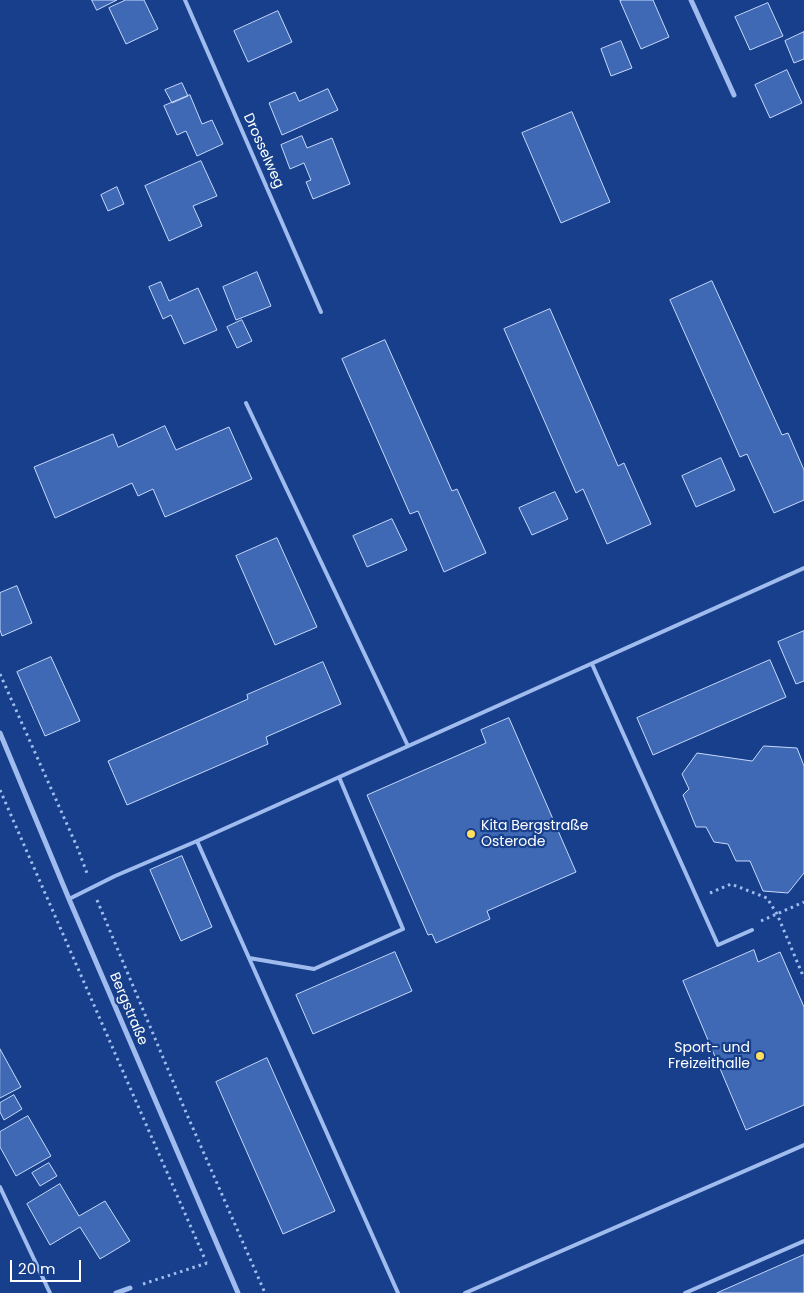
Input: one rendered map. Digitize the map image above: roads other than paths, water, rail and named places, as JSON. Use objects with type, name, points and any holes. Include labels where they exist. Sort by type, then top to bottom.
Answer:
[{"type":"street","points":[[691,0],[734,95]]},
{"type":"street","name":"Bergstraße","points":[[0,732],[68,898],[238,1293]]},
{"type":"street","points":[[116,1293],[130,1288]]},
{"type":"lane","name":"Drosselweg","points":[[185,0],[321,312]]},
{"type":"lane","points":[[246,403],[408,746]]},
{"type":"lane","points":[[68,898],[804,568]]},
{"type":"lane","points":[[592,664],[718,945],[752,930]]},
{"type":"lane","points":[[250,958],[314,969],[403,929],[339,777]]},
{"type":"lane","points":[[197,841],[398,1293]]},
{"type":"lane","points":[[465,1293],[804,1145]]},
{"type":"lane","points":[[0,1188],[50,1293]]},
{"type":"lane","points":[[685,1293],[804,1242]]},
{"type":"place","name":"Kita Bergstraße Osterode","points":[[471,834]]},
{"type":"place","name":"Sport- und Freizeithalle","points":[[760,1056]]}]
